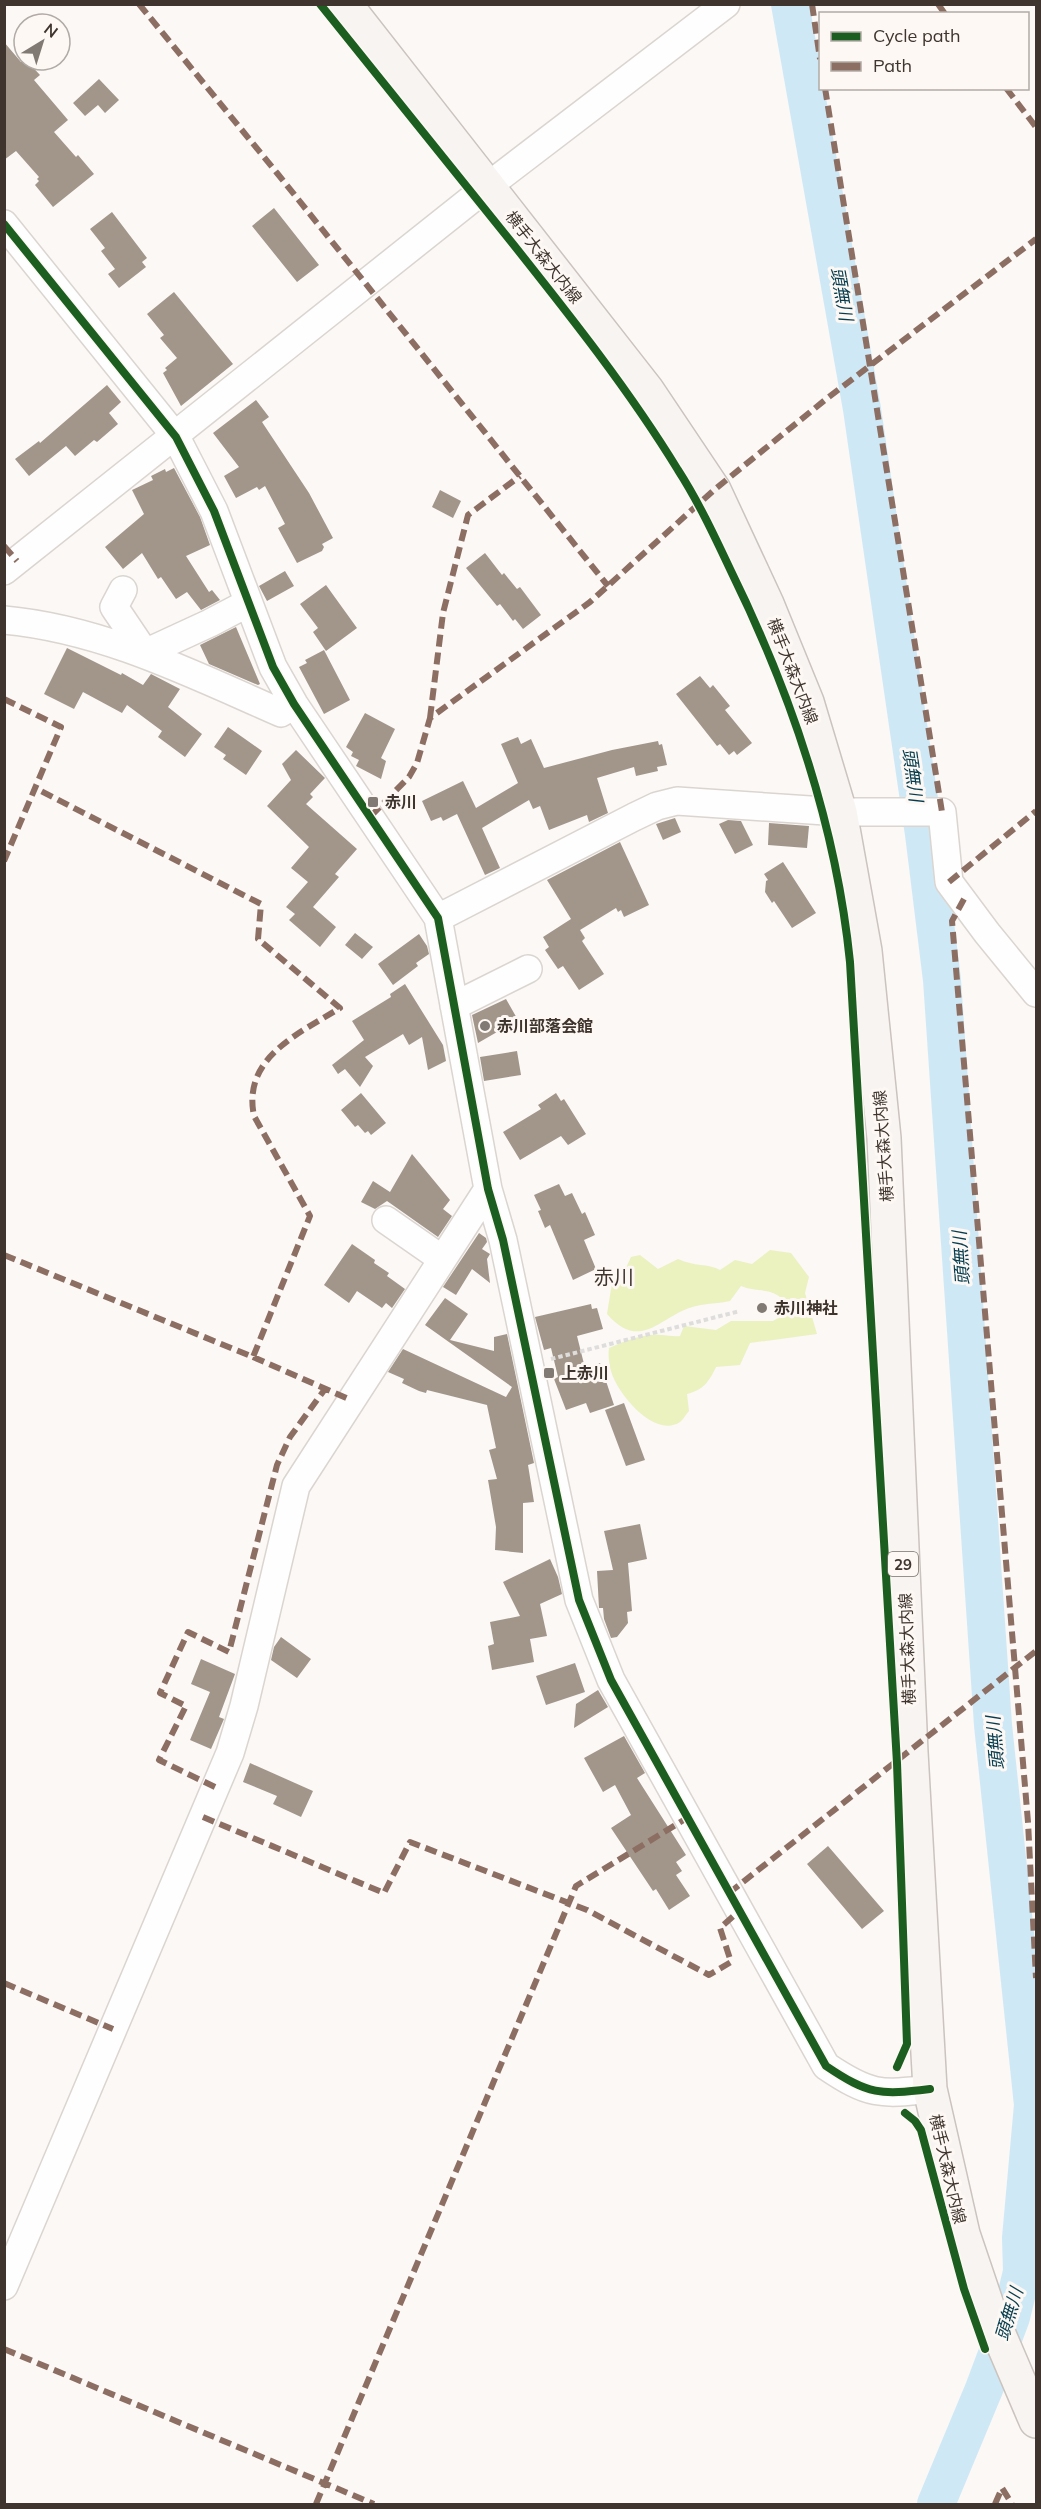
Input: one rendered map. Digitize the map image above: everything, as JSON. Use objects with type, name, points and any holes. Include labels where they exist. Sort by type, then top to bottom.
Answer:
[{"type":"main road","name":"横手大森大内線","points":[[345,4],[647,390],[714,490],[767,604],[807,702],[840,812],[865,951],[884,1138],[911,1752],[930,2089],[963,2234],[989,2311],[1034,2415]]},
{"type":"street","points":[[4,571],[76,512],[176,437],[488,186],[726,4]]},
{"type":"street","points":[[4,224],[176,437],[214,511],[273,667],[294,704],[438,918],[488,1189],[503,1240],[579,1600],[611,1680],[826,2066],[855,2085],[888,2094],[930,2089]]},
{"type":"street","points":[[123,590],[114,607],[145,653]]},
{"type":"street","points":[[145,653],[175,641],[248,603]]},
{"type":"street","points":[[4,620],[41,623],[145,653],[281,713],[294,704]]},
{"type":"street","points":[[438,918],[642,813],[677,801],[840,812],[942,812],[949,882],[1036,993]]},
{"type":"street","points":[[454,1006],[528,969]]},
{"type":"street","points":[[4,2286],[230,1753],[244,1706],[296,1486],[488,1189]]},
{"type":"street","points":[[386,1220],[442,1258]]},
{"type":"path","points":[[530,1364],[740,1311]]},
{"type":"green space","points":[[770,1250],[791,1253],[809,1277],[805,1293],[817,1334],[750,1343],[740,1365],[716,1367],[705,1385],[687,1394],[689,1411],[680,1422],[670,1426],[648,1419],[621,1391],[611,1371],[609,1348],[641,1336],[680,1336],[684,1326],[716,1330],[731,1321],[773,1321],[785,1314],[788,1305],[771,1292],[741,1286],[730,1301],[694,1306],[649,1329],[629,1330],[618,1325],[607,1314],[612,1283],[624,1272],[631,1257],[640,1255],[658,1269],[678,1259],[720,1270],[735,1260],[752,1264]]},
{"type":"building","points":[[4,42],[12,51],[12,72],[37,72],[40,75],[34,80],[68,120],[54,132],[94,174],[53,207],[35,185],[39,177],[16,151],[4,160]]},
{"type":"building","points":[[99,79],[119,100],[105,113],[98,105],[85,116],[73,103]]},
{"type":"building","points":[[274,208],[319,265],[297,282],[252,226]]},
{"type":"building","points":[[112,212],[147,258],[142,262],[146,267],[119,288],[108,274],[115,269],[101,251],[105,248],[90,229]]},
{"type":"building","points":[[174,292],[233,364],[181,406],[163,373],[167,370],[165,368],[177,358],[160,338],[164,335],[147,314]]},
{"type":"building","points":[[107,385],[121,402],[109,413],[118,424],[97,442],[94,440],[75,456],[66,446],[29,476],[15,459],[39,441],[40,443]]},
{"type":"building","points":[[256,400],[269,417],[262,422],[309,493],[333,538],[322,544],[324,547],[322,551],[297,563],[278,528],[285,524],[265,486],[259,490],[257,487],[236,498],[224,476],[239,467],[213,433]]},
{"type":"building","points":[[174,468],[200,517],[210,545],[186,556],[209,592],[212,590],[220,600],[201,610],[187,592],[176,599],[161,577],[158,579],[142,553],[123,569],[105,547],[144,514],[132,490],[153,480],[151,476],[165,469],[166,472]]},
{"type":"building","points":[[440,490],[461,501],[453,518],[432,507]]},
{"type":"building","points":[[485,553],[502,575],[504,573],[517,589],[520,587],[541,615],[523,629],[515,619],[513,621],[500,604],[497,606],[466,568]]},
{"type":"building","points":[[285,571],[294,586],[267,601],[259,586]]},
{"type":"building","points":[[326,585],[357,628],[326,651],[313,632],[318,628],[300,604]]},
{"type":"building","points":[[236,627],[260,684],[258,685],[209,664],[200,645]]},
{"type":"building","points":[[67,648],[143,685],[151,674],[180,689],[168,707],[202,734],[185,757],[158,737],[162,731],[127,705],[122,713],[83,692],[74,709],[44,694]]},
{"type":"building","points":[[324,650],[350,700],[324,714],[299,667],[307,663],[305,660]]},
{"type":"building","points":[[700,676],[710,688],[713,685],[730,706],[725,710],[752,743],[737,755],[734,751],[729,755],[720,744],[717,746],[676,694]]},
{"type":"building","points":[[365,713],[395,729],[381,758],[386,761],[381,779],[356,766],[359,760],[351,756],[353,752],[346,747]]},
{"type":"building","points":[[228,727],[262,751],[246,775],[223,759],[226,755],[214,747]]},
{"type":"building","points":[[518,737],[521,744],[531,739],[544,768],[612,750],[658,741],[659,745],[662,744],[667,765],[657,767],[658,771],[636,776],[634,767],[597,778],[608,813],[589,822],[587,815],[549,830],[540,806],[533,809],[529,800],[482,828],[500,868],[485,875],[457,814],[443,821],[441,817],[431,821],[422,801],[463,781],[476,808],[518,783],[501,744]]},
{"type":"building","points":[[296,750],[325,778],[310,794],[313,797],[306,804],[357,849],[335,874],[339,877],[313,907],[336,927],[320,947],[289,920],[295,914],[286,907],[308,882],[291,868],[309,847],[267,806],[291,780],[282,764]]},
{"type":"building","points":[[675,818],[681,832],[663,840],[656,824]]},
{"type":"building","points":[[728,820],[741,821],[753,845],[735,854],[719,824]]},
{"type":"building","points":[[769,823],[809,826],[807,848],[768,845]]},
{"type":"building","points":[[620,842],[649,905],[624,917],[621,910],[618,912],[616,908],[580,930],[585,938],[582,941],[604,974],[579,990],[563,966],[558,969],[545,950],[549,947],[543,937],[571,919],[547,880]]},
{"type":"building","points":[[783,862],[816,913],[792,928],[774,901],[772,903],[765,892],[768,880],[764,874]]},
{"type":"building","points":[[355,933],[373,947],[362,959],[345,945]]},
{"type":"building","points":[[419,934],[429,954],[416,963],[418,966],[393,985],[378,964]]},
{"type":"building","points":[[405,984],[443,1045],[446,1061],[428,1070],[422,1037],[409,1045],[403,1034],[365,1057],[373,1066],[360,1087],[345,1069],[338,1074],[332,1065],[364,1040],[352,1021],[391,997],[390,994]]},
{"type":"building","points":[[506,999],[518,1020],[478,1043],[472,1015]]},
{"type":"building","points":[[517,1051],[521,1075],[484,1081],[480,1057]]},
{"type":"building","points":[[361,1093],[386,1123],[371,1135],[368,1131],[365,1133],[358,1125],[355,1127],[341,1110]]},
{"type":"building","points":[[556,1093],[561,1101],[564,1099],[586,1134],[568,1145],[561,1136],[520,1160],[503,1132],[541,1109],[538,1105]]},
{"type":"building","points":[[412,1154],[450,1200],[443,1209],[452,1216],[438,1237],[387,1201],[375,1209],[361,1202],[373,1181],[390,1192]]},
{"type":"building","points":[[559,1184],[565,1196],[572,1193],[582,1214],[585,1212],[595,1235],[584,1240],[596,1269],[573,1280],[550,1225],[545,1228],[538,1211],[541,1210],[534,1195]]},
{"type":"building","points":[[479,1233],[486,1238],[487,1242],[482,1249],[490,1254],[487,1259],[490,1283],[472,1269],[456,1295],[443,1287]]},
{"type":"building","points":[[352,1244],[375,1260],[374,1263],[389,1273],[387,1276],[405,1289],[392,1308],[386,1303],[382,1308],[357,1291],[349,1303],[324,1285]]},
{"type":"building","points":[[445,1298],[468,1314],[450,1340],[494,1351],[494,1337],[507,1334],[534,1463],[528,1465],[534,1502],[523,1503],[523,1553],[495,1550],[496,1527],[488,1480],[497,1479],[489,1450],[496,1448],[487,1405],[427,1390],[426,1393],[419,1391],[402,1383],[404,1379],[388,1372],[403,1349],[506,1397],[512,1387],[425,1325]]},
{"type":"building","points":[[591,1304],[592,1309],[597,1308],[603,1329],[577,1336],[585,1368],[600,1363],[614,1405],[590,1413],[586,1403],[566,1410],[554,1379],[558,1377],[551,1348],[544,1350],[535,1317]]},
{"type":"building","points":[[624,1403],[645,1460],[626,1466],[605,1410]]},
{"type":"building","points":[[640,1524],[647,1559],[628,1563],[632,1611],[627,1612],[628,1623],[617,1637],[611,1638],[604,1619],[603,1608],[599,1608],[597,1571],[613,1570],[604,1531]]},
{"type":"building","points":[[550,1559],[562,1594],[540,1604],[547,1636],[530,1639],[534,1662],[492,1670],[488,1646],[494,1644],[490,1622],[520,1616],[503,1582]]},
{"type":"building","points":[[281,1637],[311,1659],[297,1678],[271,1660],[274,1647]]},
{"type":"building","points":[[201,1659],[235,1674],[219,1717],[224,1719],[211,1749],[190,1740],[210,1692],[191,1684]]},
{"type":"building","points":[[575,1663],[585,1692],[546,1705],[536,1676]]},
{"type":"building","points":[[598,1690],[608,1707],[574,1728],[576,1704]]},
{"type":"building","points":[[624,1736],[645,1773],[637,1778],[686,1855],[676,1862],[682,1871],[676,1875],[690,1896],[669,1910],[656,1889],[653,1891],[611,1828],[631,1815],[615,1785],[603,1792],[584,1758]]},
{"type":"building","points":[[250,1763],[313,1791],[301,1817],[273,1804],[277,1796],[243,1782]]},
{"type":"building","points":[[828,1846],[884,1911],[862,1929],[807,1864]]},
{"type":"waterway","name":"頭無川","points":[[790,4],[862,409],[924,834],[942,980],[993,1725],[1033,2105],[1021,2238],[1022,2272],[1011,2317],[936,2504]]},
{"type":"marked path","points":[[139,4],[608,586]]},
{"type":"marked path","points":[[812,4],[819,52]]},
{"type":"marked path","points":[[938,4],[944,12]]},
{"type":"marked path","points":[[825,90],[942,812]]},
{"type":"marked path","points":[[1008,90],[1036,127]]},
{"type":"marked path","points":[[371,816],[409,777],[417,763],[430,718],[590,602],[714,490],[825,400],[1036,239]]},
{"type":"marked path","points":[[430,718],[443,613],[468,515],[520,476]]},
{"type":"marked path","points":[[4,546],[17,561]]},
{"type":"marked path","points":[[4,699],[61,727],[4,861]]},
{"type":"marked path","points":[[4,1255],[253,1357],[310,1216],[254,1116],[253,1096],[256,1078],[265,1063],[291,1038],[340,1008],[258,939],[261,904],[35,788]]},
{"type":"marked path","points":[[949,882],[1036,811]]},
{"type":"marked path","points":[[964,899],[952,921],[1028,1822],[1036,1978]]},
{"type":"marked path","points":[[253,1357],[351,1400]]},
{"type":"marked path","points":[[215,1787],[159,1760],[186,1706],[160,1693],[188,1632],[229,1652],[277,1465],[290,1437],[325,1389]]},
{"type":"marked path","points":[[729,1893],[1036,1651]]},
{"type":"marked path","points":[[203,1817],[384,1893],[410,1842],[587,1910],[709,1975],[731,1962],[720,1928],[739,1911]]},
{"type":"marked path","points":[[316,2504],[576,1886],[687,1818]]},
{"type":"marked path","points":[[4,1983],[113,2029]]},
{"type":"marked path","points":[[4,2349],[374,2504]]},
{"type":"marked path","points":[[995,2504],[1002,2488],[1012,2504]]},
{"type":"cycle path","points":[[320,4],[578,326],[640,411],[678,470],[712,531],[773,663],[808,760],[822,810],[834,860],[850,962],[897,1763],[907,2044],[897,2067]]},
{"type":"cycle path","points":[[4,224],[176,437],[214,511],[273,667],[294,704],[438,918],[488,1189],[503,1240],[579,1600],[611,1680],[826,2066],[853,2083],[875,2091],[899,2092],[930,2089]]},
{"type":"cycle path","points":[[905,2113],[921,2130],[964,2289],[985,2349]]},
{"type":"place","name":"赤川","points":[[373,802]]},
{"type":"place","name":"赤川部落会館","points":[[485,1026]]},
{"type":"place","name":"赤川神社","points":[[762,1308]]},
{"type":"place","name":"上赤川","points":[[549,1373]]},
{"type":"district","name":"赤川","points":[[614,1276]]}]
